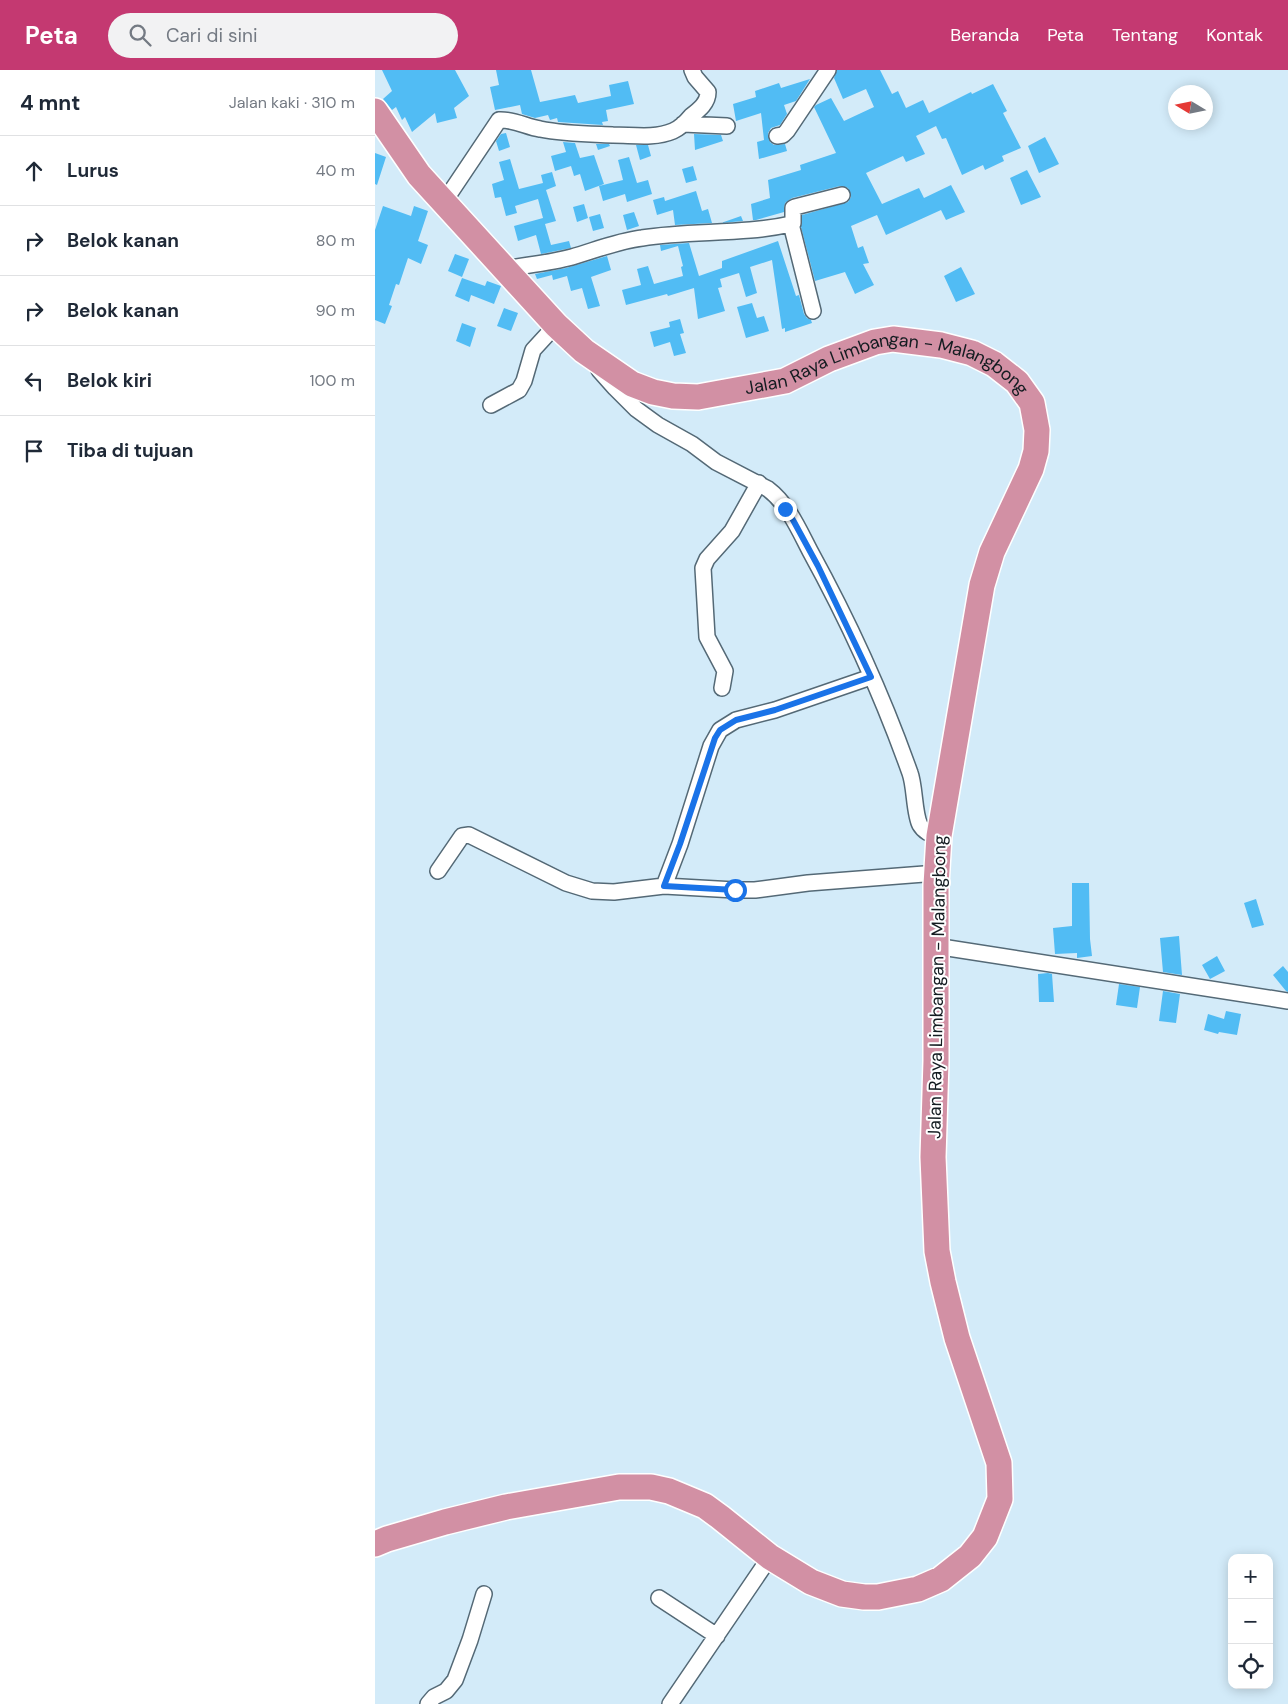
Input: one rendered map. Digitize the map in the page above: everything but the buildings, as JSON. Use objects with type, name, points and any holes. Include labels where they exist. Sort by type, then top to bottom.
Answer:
[{"type":"highway","name":"Jalan Raya Limbangan - Malangbong","points":[[375,110],[419,175],[555,325],[584,351],[632,384],[653,392],[673,396],[698,397],[785,381],[829,359],[875,342],[893,339],[941,345],[972,353],[994,364],[1017,382],[1032,403],[1037,430],[1036,451],[1031,469],[992,552],[982,585],[939,836],[937,873],[935,946],[936,1061],[933,1157],[937,1251],[957,1338],[999,1463],[1000,1499],[985,1537],[970,1556],[941,1579],[918,1589],[878,1597],[842,1594],[811,1582],[770,1557],[705,1506],[669,1491],[651,1487],[634,1486],[597,1490],[506,1507],[445,1522],[375,1544]]},
{"type":"street","points":[[444,202],[499,120],[538,129],[584,134],[651,136],[675,130],[701,107],[708,97],[706,88],[695,77],[692,70]]},
{"type":"street","points":[[777,136],[787,131],[828,70]]},
{"type":"street","points":[[683,124],[727,126]]},
{"type":"street","points":[[813,311],[791,224],[793,223],[793,208],[841,195]]},
{"type":"street","points":[[504,269],[571,257],[611,244],[641,238],[691,232],[726,232],[776,228],[791,224]]},
{"type":"street","points":[[491,405],[519,390],[524,381],[533,350],[555,325]]},
{"type":"street","points":[[584,351],[615,388],[636,409],[658,425],[692,444],[716,462],[759,483],[774,493],[793,520],[842,614],[890,719],[911,776],[919,822],[927,832],[939,836]]},
{"type":"street","points":[[722,688],[725,671],[707,637],[703,568],[707,559],[732,531],[759,483]]},
{"type":"street","points":[[664,886],[680,844],[711,746],[720,730],[736,720],[775,710],[871,677]]},
{"type":"street","points":[[438,871],[462,836],[469,835],[566,883],[592,891],[614,892],[664,886],[755,890],[808,882],[937,873]]},
{"type":"street","points":[[935,946],[1288,1001]]},
{"type":"street","points":[[670,1704],[770,1557]]},
{"type":"street","points":[[428,1704],[434,1697],[446,1691],[455,1680],[484,1594]]},
{"type":"street","points":[[659,1598],[717,1636]]},
{"type":"route","points":[[735,890],[664,886],[680,844],[711,746],[720,730],[736,720],[775,710],[871,677],[818,566],[785,509]]}]
